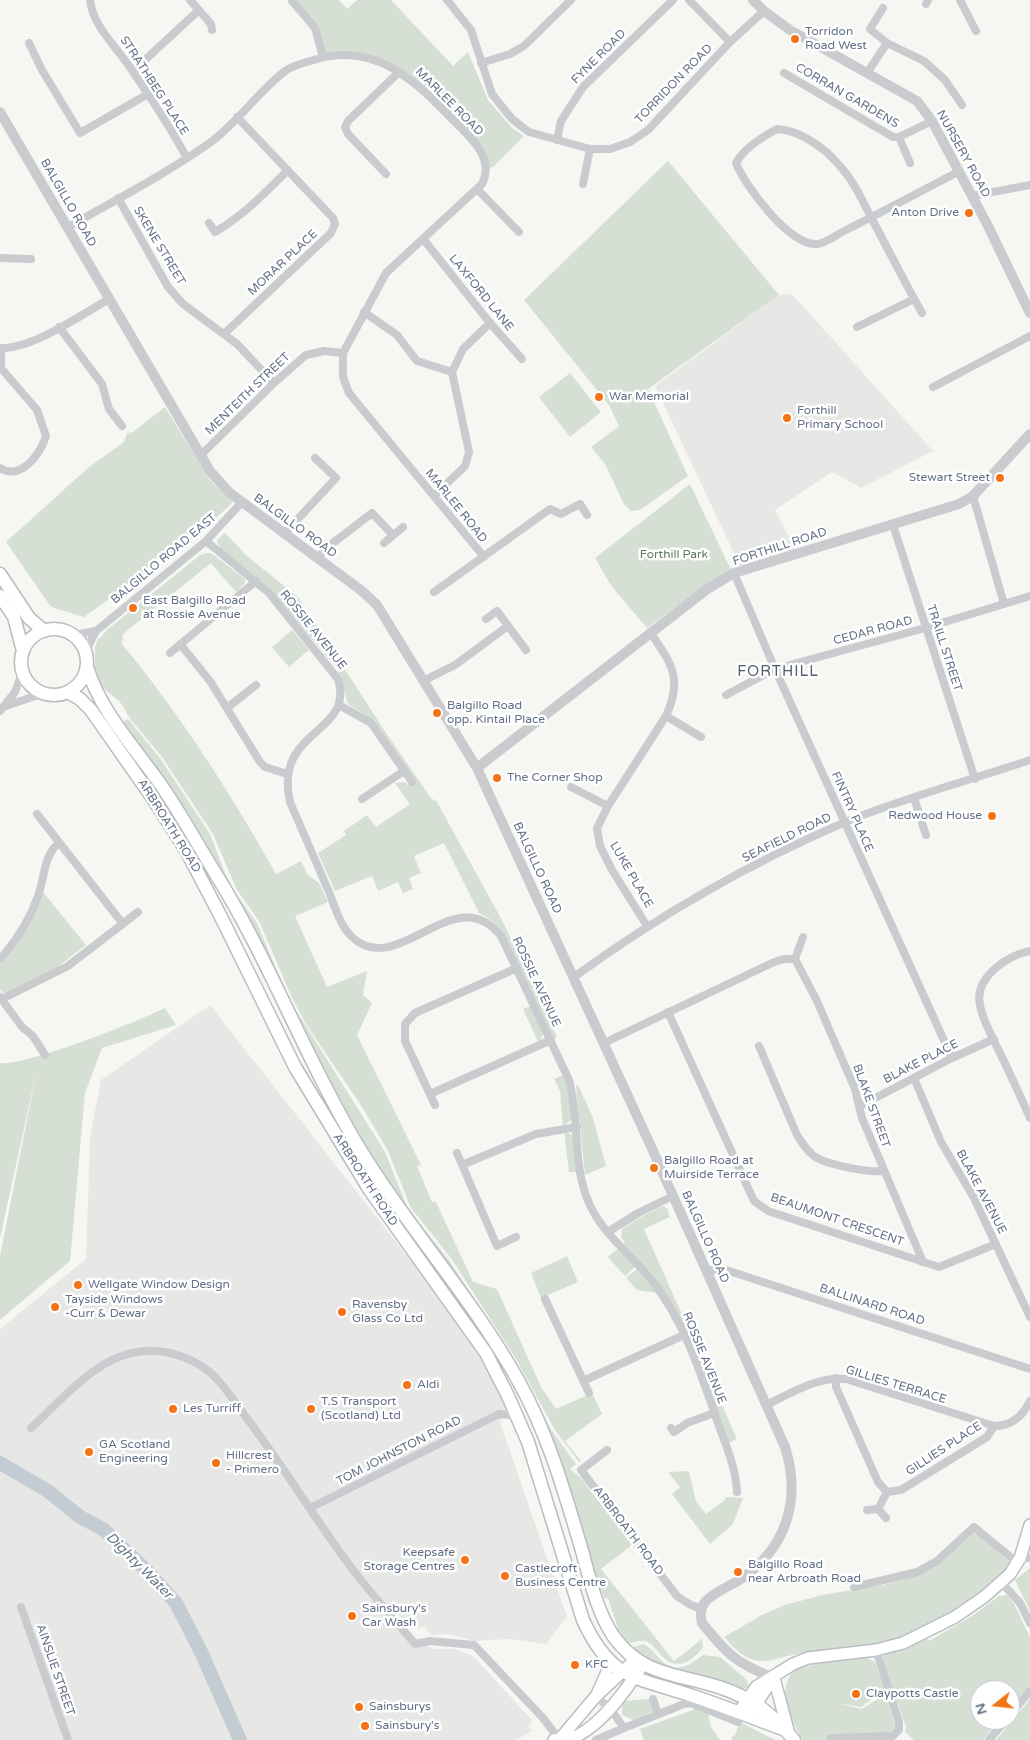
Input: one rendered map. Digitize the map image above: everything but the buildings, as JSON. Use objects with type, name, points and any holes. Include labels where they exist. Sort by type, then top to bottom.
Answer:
[{"type":"main road","points":[[0,574],[29,618],[44,631]]},
{"type":"main road","points":[[0,596],[17,624],[23,651],[23,670],[30,684],[44,693],[60,694],[68,692],[80,682],[87,667],[86,651],[74,635],[54,629],[44,631],[31,639],[23,651]]},
{"type":"main road","name":"ARBROATH ROAD","points":[[87,667],[98,695],[162,788],[228,893],[314,1067],[354,1139],[395,1205],[498,1346],[521,1386],[539,1424],[568,1505],[595,1595],[602,1628],[612,1646],[634,1668],[789,1735]]},
{"type":"main road","name":"ARBROATH ROAD","points":[[68,692],[80,699],[91,710],[154,800],[187,852],[217,908],[295,1067],[368,1189],[486,1353],[518,1416],[528,1442],[583,1620],[591,1638],[609,1661],[717,1686],[752,1702],[770,1713],[789,1735]]},
{"type":"main road","points":[[742,1716],[774,1678],[793,1664],[808,1658],[876,1650],[903,1643],[955,1617],[1001,1582],[1023,1560],[1030,1525]]},
{"type":"main road","points":[[596,1696],[607,1672],[609,1661]]},
{"type":"main road","points":[[557,1740],[596,1696],[634,1668]]},
{"type":"main road","points":[[557,1740],[575,1737],[593,1726],[609,1708],[634,1668]]},
{"type":"main road","points":[[774,1678],[789,1735]]},
{"type":"street","name":"STRATHBEG PLACE","points":[[90,0],[96,20],[102,31],[133,71],[187,158]]},
{"type":"street","points":[[190,0],[211,24],[212,30]]},
{"type":"street","name":"TORRIDON ROAD","points":[[447,0],[470,30],[492,94],[512,119],[529,132],[590,148],[610,149],[630,142],[648,130],[730,42],[764,11]]},
{"type":"street","points":[[481,63],[510,54],[524,46],[571,0]]},
{"type":"street","name":"FYNE ROAD","points":[[557,140],[562,121],[583,87],[673,0]]},
{"type":"street","points":[[689,0],[730,42]]},
{"type":"street","name":"NURSERY ROAD","points":[[753,0],[764,11],[790,30],[917,101],[932,121],[972,196],[1030,313]]},
{"type":"street","points":[[960,0],[976,31]]},
{"type":"street","points":[[292,1],[315,28],[323,57]]},
{"type":"street","points":[[883,8],[870,29],[887,43],[924,61],[945,80],[962,105]]},
{"type":"street","points":[[133,71],[199,10]]},
{"type":"street","points":[[29,43],[80,133],[148,94]]},
{"type":"street","points":[[867,73],[887,43]]},
{"type":"street","name":"MARLEE ROAD","points":[[67,228],[187,158],[212,141],[286,70],[323,57],[343,55],[378,61],[399,72],[423,89],[460,126],[482,152],[487,169],[482,184],[386,274],[343,353],[343,377],[349,393],[484,557]]},
{"type":"street","points":[[386,174],[348,134],[345,127],[348,121],[399,72]]},
{"type":"street","name":"CORRAN GARDENS","points":[[784,73],[893,137],[899,137],[932,121]]},
{"type":"street","name":"BALGILLO ROAD","points":[[0,112],[200,456],[219,482],[242,502],[318,558],[376,605],[425,680],[477,768],[673,1196],[766,1405],[791,1467],[793,1490],[790,1512],[782,1533],[758,1566],[708,1599],[701,1609]]},
{"type":"street","name":"MORAR PLACE","points":[[224,333],[333,229],[333,218],[237,117]]},
{"type":"street","points":[[922,312],[914,299],[871,217],[855,186],[839,164],[818,146],[798,134],[777,129],[750,147],[740,156],[736,163],[740,175],[761,203],[788,230],[803,240],[818,244],[871,217],[958,172]]},
{"type":"street","name":"CORRAN GARDENS","points":[[899,137],[910,163]]},
{"type":"street","points":[[583,184],[590,148]]},
{"type":"street","points":[[208,223],[215,232],[233,222],[249,210],[288,170]]},
{"type":"street","points":[[972,196],[1030,185]]},
{"type":"street","points":[[477,189],[519,232]]},
{"type":"street","name":"SKENE STREET","points":[[118,198],[168,287],[183,304],[224,333],[274,383]]},
{"type":"street","name":"LAXFORD LANE","points":[[424,240],[490,324],[522,359]]},
{"type":"street","points":[[0,258],[31,259]]},
{"type":"street","points":[[0,468],[8,474],[17,472],[31,462],[46,436],[37,410],[1,368],[1,348],[15,348],[30,344],[109,299]]},
{"type":"street","points":[[857,327],[914,299]]},
{"type":"street","points":[[364,312],[396,335],[417,361],[452,372]]},
{"type":"street","points":[[434,496],[465,466],[469,452],[452,372],[463,349],[490,324]]},
{"type":"street","points":[[59,327],[102,384],[109,409],[122,426]]},
{"type":"street","points":[[933,387],[1030,336]]},
{"type":"street","name":"MENTEITH STREET","points":[[200,456],[274,383],[306,355],[324,351],[343,353]]},
{"type":"street","name":"FORTHILL ROAD","points":[[477,768],[706,590],[734,574],[893,524],[941,511],[973,496],[1030,434]]},
{"type":"street","points":[[284,534],[336,478],[315,458]]},
{"type":"street","points":[[973,496],[1004,604]]},
{"type":"street","name":"BALGILLO ROAD EAST","points":[[86,651],[96,630],[206,541],[242,502]]},
{"type":"street","name":"MARLEE ROAD","points":[[434,592],[550,509],[561,514],[580,504],[587,516]]},
{"type":"street","points":[[318,558],[324,550],[372,513],[393,535]]},
{"type":"street","name":"TRAILL STREET","points":[[893,524],[975,779]]},
{"type":"street","points":[[384,543],[403,527]]},
{"type":"street","name":"ROSSIE AVENUE","points":[[206,541],[256,581],[333,670],[340,687],[339,705],[329,721],[304,742],[296,752],[290,762],[287,774],[290,802],[343,925],[358,943],[370,948],[384,948],[455,919],[474,916],[496,928],[517,968],[569,1080],[577,1127],[584,1191],[598,1220],[658,1288],[675,1314],[735,1470],[737,1492]]},
{"type":"street","name":"FINTRY PLACE","points":[[734,574],[774,669],[952,1058]]},
{"type":"street","points":[[170,652],[256,581]]},
{"type":"street","name":"CEDAR ROAD","points":[[726,694],[774,669],[925,628],[1030,596]]},
{"type":"street","points":[[486,619],[497,611],[526,650]]},
{"type":"street","points":[[425,680],[455,665],[508,626]]},
{"type":"street","name":"BALGILLO ROAD EAST","points":[[74,635],[96,630]]},
{"type":"street","name":"LUKE PLACE","points":[[647,926],[600,846],[597,828],[608,806],[666,716],[675,690],[675,676],[666,656],[650,632]]},
{"type":"street","points":[[180,644],[210,681],[265,767],[287,774]]},
{"type":"street","points":[[3,708],[15,692],[23,670]]},
{"type":"street","points":[[227,708],[256,685]]},
{"type":"street","points":[[3,708],[44,693]]},
{"type":"street","points":[[339,705],[371,723],[412,782]]},
{"type":"street","points":[[666,716],[701,737]]},
{"type":"street","name":"SEAFIELD ROAD","points":[[574,977],[647,926],[774,856],[844,823],[1030,760]]},
{"type":"street","points":[[362,799],[404,771]]},
{"type":"street","points":[[571,787],[608,806]]},
{"type":"street","points":[[914,798],[926,836]]},
{"type":"street","points":[[37,814],[123,924]]},
{"type":"street","points":[[0,959],[27,920],[39,895],[48,855],[59,843]]},
{"type":"street","points":[[45,1055],[33,1036],[22,1027],[1,998],[68,966],[138,912]]},
{"type":"street","points":[[604,1044],[772,963],[784,959],[795,960],[803,937]]},
{"type":"street","points":[[1030,951],[1007,958],[988,976],[982,986],[980,1005],[1030,1118]]},
{"type":"street","name":"BLAKE STREET","points":[[795,960],[816,999],[860,1106],[862,1118],[883,1171],[923,1262]]},
{"type":"street","points":[[435,1105],[405,1041],[405,1024],[409,1018],[517,968]]},
{"type":"street","name":"BEAUMONT CRESCENT","points":[[668,1012],[754,1201],[768,1211],[939,1267],[996,1244]]},
{"type":"street","name":"BLAKE PLACE","points":[[860,1106],[952,1058],[994,1039]]},
{"type":"street","points":[[430,1094],[551,1040]]},
{"type":"street","points":[[759,1046],[797,1135],[805,1148],[817,1158],[870,1172],[883,1171]]},
{"type":"street","name":"BLAKE AVENUE","points":[[914,1078],[941,1142],[974,1198],[1030,1317]]},
{"type":"street","points":[[462,1165],[536,1134],[577,1127]]},
{"type":"street","points":[[457,1153],[497,1246],[516,1237]]},
{"type":"street","points":[[608,1232],[638,1212],[673,1196]]},
{"type":"street","name":"BALLINARD ROAD","points":[[707,1272],[726,1270],[1030,1368]]},
{"type":"street","points":[[545,1299],[589,1393]]},
{"type":"street","points":[[551,1312],[560,1308]]},
{"type":"street","points":[[583,1381],[684,1335]]},
{"type":"street","points":[[32,1428],[88,1376],[105,1363],[124,1355],[146,1351],[171,1354],[188,1359],[214,1376],[256,1430],[346,1561],[416,1644],[430,1641],[474,1645],[543,1718],[557,1740]]},
{"type":"street","points":[[836,1378],[836,1387],[878,1482],[887,1492],[878,1509]]},
{"type":"street","name":"GILLIES TERRACE","points":[[766,1405],[820,1380],[836,1378],[846,1379],[994,1426]]},
{"type":"street","points":[[508,1396],[499,1414],[518,1416]]},
{"type":"street","name":"GILLIES PLACE","points":[[887,1492],[901,1490],[987,1437],[994,1426],[1002,1426],[1018,1418],[1030,1401]]},
{"type":"street","points":[[671,1428],[674,1432],[687,1423],[714,1413]]},
{"type":"street","name":"TOM JOHNSTON ROAD","points":[[310,1508],[499,1414]]},
{"type":"street","name":"ARBROATH ROAD","points":[[607,1450],[581,1470],[677,1596],[688,1604],[701,1609]]},
{"type":"street","points":[[867,1510],[878,1509]]},
{"type":"street","points":[[878,1509],[886,1518]]},
{"type":"street","points":[[854,1587],[918,1572],[937,1561],[974,1527],[1023,1560]]},
{"type":"street","points":[[1001,1582],[1015,1596],[1030,1623]]},
{"type":"street","name":"AINSLIE STREET","points":[[21,1607],[68,1740]]},
{"type":"street","points":[[701,1609],[702,1623],[730,1656],[751,1669],[774,1678]]},
{"type":"street","points":[[831,1738],[893,1736],[899,1730],[899,1722],[876,1650]]},
{"type":"street","points":[[1020,1703],[1030,1691]]},
{"type":"street","points":[[596,1696],[609,1708],[624,1728]]},
{"type":"street","points":[[653,1699],[658,1714]]},
{"type":"street","name":"ARBROATH ROAD","points":[[596,1740],[658,1714],[691,1703],[742,1716]]},
{"type":"street","points":[[989,1740],[998,1730]]},
{"type":"shaded area","name":"Forthill Primary School","points":[[792,294],[933,451],[861,488],[832,472],[775,510],[795,549],[740,566],[655,386],[779,295]]},
{"type":"shaded area","points":[[210,1005],[451,1312],[475,1347],[498,1387],[506,1407],[500,1422],[567,1617],[546,1644],[510,1639],[474,1641],[448,1634],[431,1635],[424,1627],[413,1628],[376,1595],[370,1597],[397,1627],[433,1649],[455,1649],[473,1656],[533,1721],[528,1726],[532,1731],[516,1740],[0,1740],[0,1329],[86,1259],[90,1137],[101,1080]]},
{"type":"green space","points":[[292,0],[339,0],[347,9],[357,0],[391,0],[453,66],[468,52],[488,100],[512,128],[524,136],[493,167],[487,168],[473,142],[392,65],[325,55],[317,27]]},
{"type":"green space","points":[[668,161],[779,295],[648,389],[688,476],[640,510],[631,511],[624,504],[605,464],[591,447],[619,426],[609,405],[524,300]]},
{"type":"green space","points":[[570,373],[601,412],[570,437],[539,397]]},
{"type":"green space","points":[[165,407],[210,480],[233,502],[199,534],[84,617],[51,607],[6,542],[89,467],[124,442],[127,433],[133,432]]},
{"type":"green space","name":"Forthill Park","points":[[690,484],[732,572],[687,599],[647,628],[612,587],[595,558]]},
{"type":"green space","points":[[225,533],[247,556],[298,597],[388,736],[431,798],[437,802],[503,922],[557,1037],[554,1039],[503,932],[491,920],[479,913],[444,843],[414,856],[421,873],[409,878],[413,889],[403,893],[398,882],[378,891],[372,876],[335,891],[318,853],[346,835],[344,831],[367,815],[376,827],[410,804],[395,783],[405,782],[408,785],[415,781],[374,721],[348,704],[338,670],[267,586],[220,549],[217,540]]},
{"type":"green space","points":[[211,553],[245,579],[245,583],[236,592],[211,563],[123,634],[122,644],[185,727],[241,814],[276,874],[301,861],[308,875],[319,883],[328,902],[295,916],[327,987],[367,971],[363,995],[372,1003],[357,1035],[421,1165],[417,1166],[432,1202],[436,1202],[473,1282],[497,1289],[541,1387],[556,1409],[592,1393],[602,1414],[565,1441],[581,1461],[579,1462],[555,1430],[516,1359],[451,1258],[411,1208],[388,1151],[362,1107],[306,1024],[292,998],[259,921],[237,890],[213,834],[162,757],[131,720],[120,702],[104,689],[100,682],[95,669],[95,647],[97,641],[108,629],[200,555]]},
{"type":"green space","points":[[292,630],[309,650],[289,667],[272,647]]},
{"type":"green space","points":[[128,719],[160,758],[210,834],[234,891],[257,923],[289,999],[385,1152],[408,1209],[449,1260],[503,1343],[552,1431],[576,1464],[570,1469],[581,1478],[632,1545],[601,1569],[674,1661],[702,1639],[703,1647],[690,1660],[679,1664],[668,1661],[648,1642],[641,1641],[629,1644],[618,1629],[608,1598],[605,1599],[590,1564],[543,1421],[357,1138],[203,838],[123,722]]},
{"type":"green space","points":[[43,892],[86,945],[52,971],[4,994],[0,989],[0,964],[18,943]]},
{"type":"green space","points":[[531,1006],[543,1032],[541,1041],[538,1042],[523,1009]]},
{"type":"green space","points":[[165,1008],[176,1025],[102,1048],[85,1093],[70,1261],[0,1320],[0,1256],[37,1069],[0,1238],[0,1063],[32,1058],[55,1051],[131,1023]]},
{"type":"green space","points":[[563,1075],[568,1087],[573,1119],[563,1126],[560,1091],[554,1079]]},
{"type":"green space","points":[[578,1085],[593,1118],[606,1166],[585,1175],[576,1086]]},
{"type":"green space","points":[[564,1131],[574,1138],[578,1172],[569,1172]]},
{"type":"green space","points":[[663,1206],[667,1208],[670,1217],[644,1229],[737,1439],[729,1443],[681,1321],[662,1290],[623,1243],[625,1242],[621,1237],[622,1229]]},
{"type":"green space","points":[[619,1248],[635,1267],[625,1276],[608,1257]]},
{"type":"green space","points":[[567,1256],[578,1282],[541,1298],[531,1273]]},
{"type":"green space","points":[[637,1269],[657,1293],[637,1290],[626,1278]]},
{"type":"green space","points":[[689,1471],[696,1502],[706,1514],[725,1500],[725,1497],[743,1498],[733,1524],[710,1544],[672,1494],[680,1487],[668,1472]]},
{"type":"green space","points":[[977,1533],[1010,1562],[1010,1566],[980,1592],[947,1615],[911,1634],[873,1646],[809,1652],[764,1661],[745,1656],[735,1649],[724,1637],[760,1616],[785,1605],[822,1595],[883,1585],[918,1575],[939,1564],[972,1534]]},
{"type":"green space","points":[[1030,1568],[1030,1611],[1015,1580]]},
{"type":"green space","points":[[1007,1595],[1014,1604],[1030,1637],[1030,1685],[1020,1696],[1020,1680],[970,1680],[970,1730],[992,1730],[983,1740],[914,1740],[905,1732],[906,1727],[882,1659],[884,1655],[928,1639],[929,1641],[972,1616],[999,1596]]},
{"type":"green space","points":[[643,1644],[651,1649],[666,1665],[677,1668],[688,1665],[703,1655],[720,1657],[746,1679],[749,1686],[741,1691],[668,1671],[630,1648]]},
{"type":"green space","points":[[867,1658],[875,1662],[885,1690],[861,1707],[836,1703],[862,1709],[886,1693],[896,1729],[892,1733],[831,1740],[803,1740],[792,1721],[786,1700],[785,1690],[792,1672],[801,1663],[804,1667],[830,1660]]},
{"type":"green space","points":[[650,1699],[654,1711],[633,1720],[622,1715],[622,1704],[625,1701]]},
{"type":"green space","points":[[1030,1699],[1030,1740],[996,1740],[1004,1730],[1020,1730],[1020,1711]]},
{"type":"green space","points":[[698,1708],[708,1712],[711,1727],[720,1740],[644,1740],[640,1729]]},
{"type":"green space","points":[[740,1722],[775,1740],[732,1740],[731,1738],[735,1735]]},
{"type":"waterway","name":"Dighty Water","points":[[0,1463],[48,1491],[80,1517],[103,1529],[146,1570],[176,1603],[202,1654],[240,1740]]},
{"type":"place","name":"Torridon Road West","points":[[795,39]]},
{"type":"place","name":"Anton Drive","points":[[969,213]]},
{"type":"place","name":"War Memorial","points":[[599,397]]},
{"type":"place","name":"Forthill Primary School","points":[[787,418]]},
{"type":"place","name":"Stewart Street","points":[[1000,478]]},
{"type":"place","name":"East Balgillo Road at Rossie Avenue","points":[[133,608]]},
{"type":"place","name":"Balgillo Road opp. Kintail Place","points":[[437,713]]},
{"type":"place","name":"The Corner Shop","points":[[497,778]]},
{"type":"place","name":"Redwood House","points":[[992,816]]},
{"type":"place","name":"Balgillo Road at Muirside Terrace","points":[[654,1168]]},
{"type":"place","name":"Wellgate Window Design","points":[[78,1285]]},
{"type":"place","name":"Tayside Windows -Curr & Dewar","points":[[55,1307]]},
{"type":"place","name":"Ravensby Glass Co Ltd","points":[[342,1312]]},
{"type":"place","name":"Aldi","points":[[407,1385]]},
{"type":"place","name":"Les Turriff","points":[[173,1409]]},
{"type":"place","name":"T.S Transport (Scotland) Ltd","points":[[311,1409]]},
{"type":"place","name":"GA Scotland Engineering","points":[[89,1452]]},
{"type":"place","name":"Hillcrest - Primero","points":[[216,1463]]},
{"type":"place","name":"Keepsafe Storage Centres","points":[[465,1560]]},
{"type":"place","name":"Balgillo Road near Arbroath Road","points":[[738,1572]]},
{"type":"place","name":"Castlecroft Business Centre","points":[[505,1576]]},
{"type":"place","name":"Sainsbury's Car Wash","points":[[352,1616]]},
{"type":"place","name":"KFC","points":[[575,1665]]},
{"type":"place","name":"Claypotts Castle","points":[[856,1694]]},
{"type":"place","name":"Sainsburys","points":[[359,1707]]},
{"type":"place","name":"Sainsbury's","points":[[365,1726]]},
{"type":"district","name":"FORTHILL","points":[[778,672]]}]
